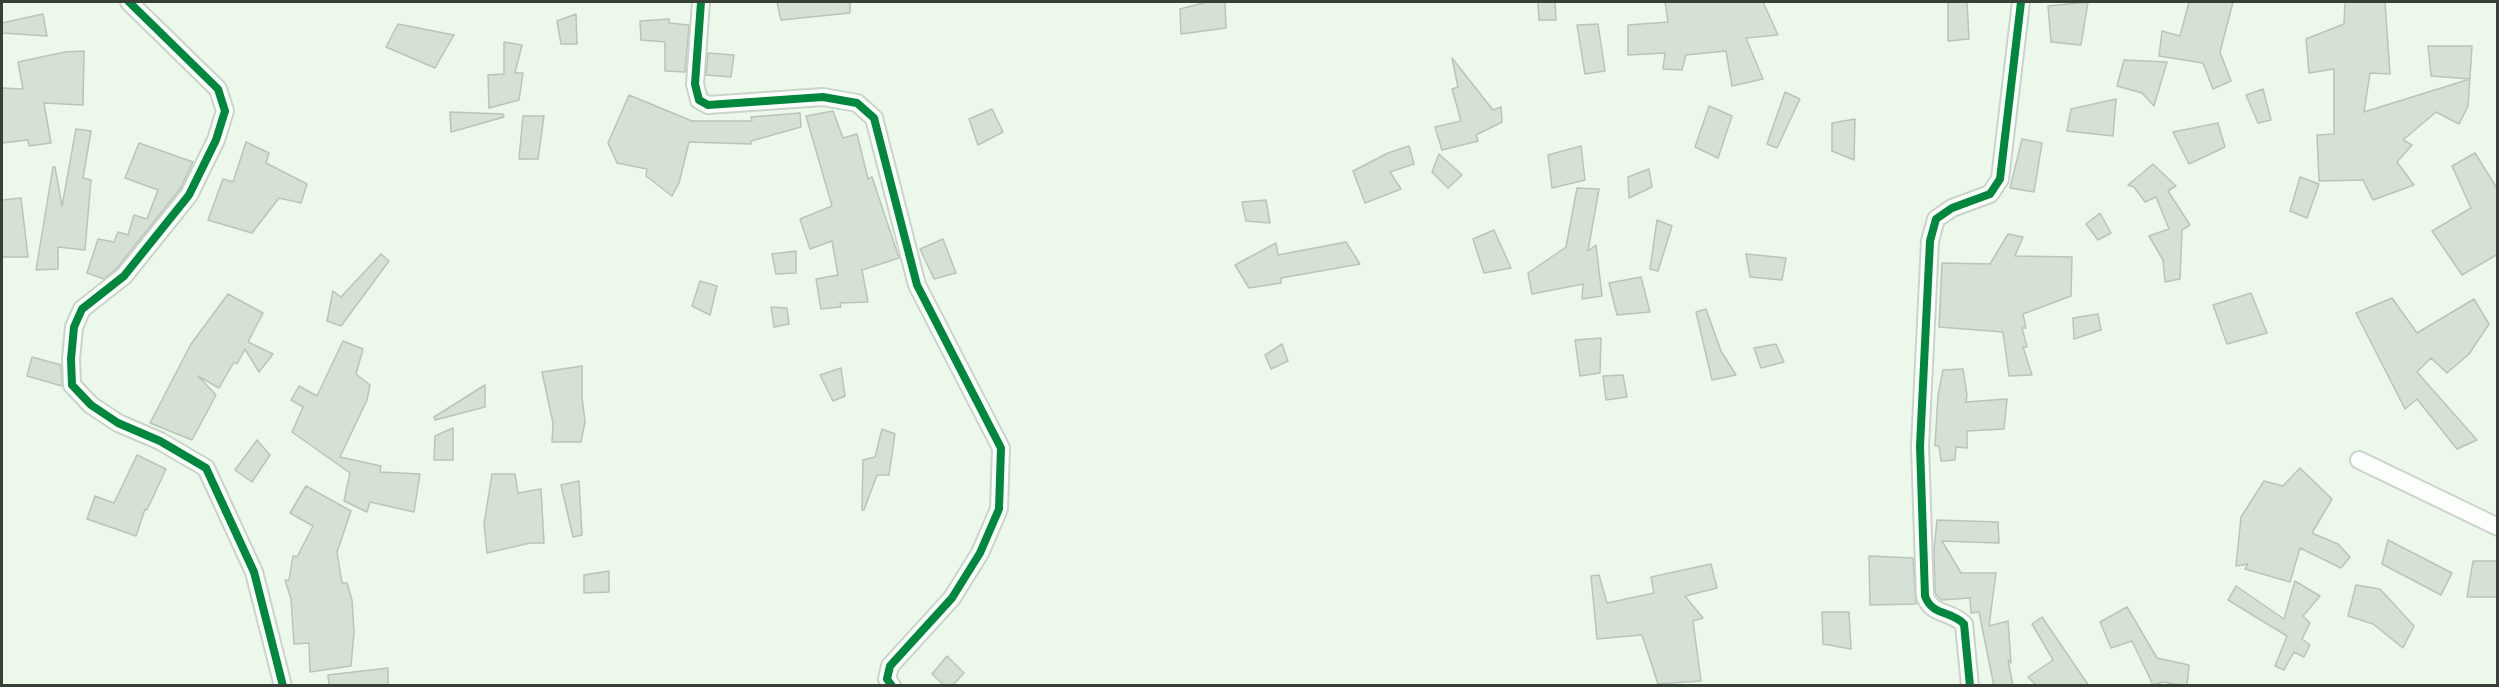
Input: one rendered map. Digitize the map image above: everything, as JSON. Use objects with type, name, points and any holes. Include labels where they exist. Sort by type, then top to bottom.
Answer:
[{"type":"street","points":[[129,2],[218,89],[225,111],[216,140],[189,195],[124,276],[82,309],[74,327],[71,360],[72,385],[91,405],[118,423],[160,441],[206,468],[254,572],[283,686]]},
{"type":"street","points":[[701,2],[695,84],[699,100],[708,105],[823,98],[857,103],[874,118],[917,285],[1001,448],[999,509],[980,553],[952,598],[890,666],[887,679],[892,686]]},
{"type":"street","points":[[1970,686],[1964,624],[1957,617],[1929,606],[1925,596],[1920,446],[1930,241],[1935,219],[1952,208],[1990,194],[2000,179],[2021,2]]},
{"type":"street","points":[[2359,460],[2498,527]]},
{"type":"building","points":[[777,2],[850,2],[850,13],[781,20]]},
{"type":"building","points":[[1207,2],[1225,2],[1226,28],[1181,34],[1180,9]]},
{"type":"building","points":[[1538,2],[1555,2],[1556,20],[1539,20]]},
{"type":"building","points":[[1665,2],[1763,2],[1778,35],[1746,38],[1763,79],[1732,86],[1726,51],[1686,55],[1682,70],[1663,69],[1665,53],[1628,55],[1628,25],[1668,22]]},
{"type":"building","points":[[1948,2],[1967,2],[1969,39],[1948,41]]},
{"type":"building","points":[[2088,2],[2081,45],[2051,42],[2048,6]]},
{"type":"building","points":[[2189,2],[2233,2],[2220,52],[2231,81],[2213,89],[2203,63],[2159,56],[2162,31],[2180,36]]},
{"type":"building","points":[[2345,2],[2385,2],[2390,74],[2370,73],[2364,112],[2470,79],[2468,106],[2459,124],[2436,112],[2403,140],[2412,145],[2397,162],[2414,185],[2373,200],[2363,180],[2319,181],[2317,135],[2334,134],[2334,69],[2309,73],[2306,39],[2344,24]]},
{"type":"building","points":[[43,14],[47,36],[2,33],[2,23]]},
{"type":"building","points":[[576,14],[577,44],[561,44],[557,21]]},
{"type":"building","points":[[669,19],[669,23],[689,25],[685,72],[665,71],[665,42],[641,40],[640,21]]},
{"type":"building","points":[[398,24],[454,35],[435,68],[386,47]]},
{"type":"building","points":[[1598,24],[1605,71],[1585,74],[1577,25]]},
{"type":"building","points":[[504,42],[522,45],[515,73],[523,73],[519,100],[489,108],[488,75],[504,74]]},
{"type":"building","points":[[2428,46],[2472,46],[2470,79],[2431,76]]},
{"type":"building","points":[[84,51],[83,105],[44,103],[51,143],[29,146],[28,140],[2,143],[2,88],[23,89],[18,62],[65,52]]},
{"type":"building","points":[[708,53],[734,55],[731,77],[706,75]]},
{"type":"building","points":[[1452,58],[1493,110],[1501,107],[1502,122],[1476,135],[1478,141],[1442,150],[1435,127],[1461,121],[1452,89],[1458,87]]},
{"type":"building","points":[[2124,60],[2167,62],[2154,106],[2142,93],[2117,86]]},
{"type":"building","points":[[2263,89],[2271,120],[2258,123],[2246,95]]},
{"type":"building","points":[[1785,92],[1800,99],[1777,148],[1767,144]]},
{"type":"building","points":[[629,95],[692,121],[752,121],[751,117],[800,113],[801,127],[751,141],[751,144],[689,142],[679,183],[672,196],[646,176],[647,169],[617,163],[608,143]]},
{"type":"building","points":[[2116,99],[2113,136],[2067,131],[2071,109]]},
{"type":"building","points":[[1709,106],[1732,116],[1718,158],[1695,147]]},
{"type":"building","points":[[992,109],[1003,132],[978,145],[969,119]]},
{"type":"building","points":[[833,111],[843,138],[857,134],[868,179],[872,177],[899,258],[862,270],[868,302],[840,303],[841,307],[821,309],[816,279],[838,275],[832,241],[810,249],[800,219],[832,206],[806,116]]},
{"type":"building","points":[[450,112],[503,114],[504,117],[451,132]]},
{"type":"building","points":[[523,116],[544,116],[538,159],[519,159]]},
{"type":"building","points":[[1855,119],[1854,160],[1832,151],[1832,123]]},
{"type":"building","points":[[2218,123],[2225,147],[2189,164],[2173,132]]},
{"type":"building","points":[[76,129],[91,131],[83,178],[91,180],[85,250],[58,247],[58,269],[36,270],[53,167],[55,167],[62,206]]},
{"type":"building","points":[[2022,139],[2042,143],[2034,192],[2010,188]]},
{"type":"building","points":[[246,142],[269,153],[266,163],[307,184],[301,203],[279,198],[252,233],[208,220],[223,179],[233,182]]},
{"type":"building","points":[[139,143],[193,162],[180,189],[117,268],[104,279],[87,273],[98,239],[114,242],[118,232],[128,235],[134,215],[147,219],[158,190],[125,178]]},
{"type":"building","points":[[1409,146],[1414,164],[1390,172],[1401,189],[1365,203],[1353,171],[1388,153]]},
{"type":"building","points":[[1581,146],[1585,180],[1552,188],[1548,155]]},
{"type":"building","points":[[2475,153],[2498,190],[2498,254],[2462,275],[2432,231],[2471,208],[2452,166]]},
{"type":"building","points":[[1439,154],[1462,175],[1448,188],[1432,172]]},
{"type":"building","points":[[2153,164],[2176,186],[2168,191],[2190,225],[2182,230],[2180,279],[2165,282],[2163,260],[2149,236],[2169,229],[2156,197],[2145,202],[2134,187],[2128,185]]},
{"type":"building","points":[[1649,169],[1652,187],[1629,198],[1628,177]]},
{"type":"building","points":[[2300,177],[2319,184],[2307,218],[2290,211]]},
{"type":"building","points":[[1577,188],[1599,189],[1588,251],[1596,245],[1602,296],[1582,299],[1583,284],[1532,294],[1528,273],[1566,247]]},
{"type":"building","points":[[21,198],[28,257],[2,257],[2,200]]},
{"type":"building","points":[[1266,200],[1270,223],[1246,221],[1242,202]]},
{"type":"building","points":[[2100,213],[2111,233],[2098,240],[2086,224]]},
{"type":"building","points":[[1657,220],[1672,226],[1658,271],[1650,269]]},
{"type":"building","points":[[1494,230],[1511,268],[1484,273],[1473,239]]},
{"type":"building","points":[[2008,234],[2023,237],[2015,256],[2072,257],[2071,296],[2023,314],[2026,328],[2022,328],[2027,347],[2023,347],[2032,375],[2009,376],[2003,332],[1939,327],[1942,263],[1990,264]]},
{"type":"building","points":[[943,239],[956,273],[934,279],[920,249]]},
{"type":"building","points":[[1346,242],[1360,264],[1281,278],[1281,283],[1249,288],[1235,265],[1276,243],[1278,255]]},
{"type":"building","points":[[796,251],[796,273],[776,274],[772,254]]},
{"type":"building","points":[[381,254],[389,261],[341,326],[327,321],[333,291],[341,297]]},
{"type":"building","points":[[1746,254],[1786,258],[1782,280],[1750,277]]},
{"type":"building","points":[[1641,277],[1650,312],[1617,315],[1609,283]]},
{"type":"building","points":[[700,281],[717,286],[710,315],[692,306]]},
{"type":"building","points":[[2251,293],[2267,333],[2227,344],[2213,305]]},
{"type":"building","points":[[228,294],[263,313],[248,342],[273,354],[259,372],[245,349],[237,364],[234,362],[219,388],[198,376],[216,395],[192,440],[150,423],[191,344]]},
{"type":"building","points":[[2392,298],[2417,333],[2474,299],[2489,324],[2469,354],[2447,373],[2431,358],[2417,372],[2477,440],[2457,449],[2417,399],[2405,409],[2356,313]]},
{"type":"building","points":[[771,307],[787,308],[789,324],[774,327]]},
{"type":"building","points":[[1706,309],[1721,351],[1736,375],[1712,380],[1696,312]]},
{"type":"building","points":[[2098,314],[2101,330],[2074,339],[2073,318]]},
{"type":"building","points":[[1601,338],[1600,373],[1580,376],[1575,340]]},
{"type":"building","points":[[343,341],[363,349],[356,374],[370,385],[367,400],[340,457],[381,466],[380,472],[420,474],[414,512],[370,502],[367,512],[344,501],[350,473],[292,432],[303,407],[291,400],[299,386],[317,396]]},
{"type":"building","points":[[1282,344],[1288,361],[1271,369],[1265,355]]},
{"type":"building","points":[[1776,344],[1784,362],[1761,368],[1754,348]]},
{"type":"building","points":[[32,357],[61,365],[62,386],[27,376]]},
{"type":"building","points":[[582,366],[585,422],[581,442],[552,442],[553,423],[542,372]]},
{"type":"building","points":[[841,368],[845,396],[833,401],[820,375]]},
{"type":"building","points":[[1963,369],[1966,402],[2007,399],[2004,429],[1967,431],[1967,448],[1956,447],[1955,460],[1941,461],[1939,446],[1935,446],[1938,396],[1943,370]]},
{"type":"building","points":[[1623,375],[1627,397],[1606,400],[1603,376]]},
{"type":"building","points":[[485,385],[485,407],[435,420],[434,417]]},
{"type":"building","points":[[453,428],[453,460],[434,460],[435,436]]},
{"type":"building","points":[[882,429],[895,434],[889,475],[877,475],[864,510],[862,510],[863,460],[875,457]]},
{"type":"building","points":[[257,440],[270,455],[252,482],[235,470]]},
{"type":"building","points":[[137,455],[166,469],[147,510],[145,509],[136,536],[87,519],[95,496],[114,503]]},
{"type":"building","points":[[2300,468],[2332,499],[2312,533],[2338,544],[2350,557],[2341,568],[2300,548],[2290,582],[2245,569],[2248,564],[2236,566],[2241,517],[2264,481],[2283,486]]},
{"type":"building","points":[[492,474],[515,474],[518,493],[541,489],[544,543],[530,543],[487,553],[484,524]]},
{"type":"building","points":[[579,481],[582,535],[573,537],[561,485]]},
{"type":"building","points":[[306,486],[351,511],[337,552],[342,583],[347,583],[352,600],[354,632],[351,666],[310,672],[309,643],[294,644],[291,599],[285,580],[289,580],[293,556],[297,557],[313,526],[290,513]]},
{"type":"building","points":[[1937,520],[1998,522],[1999,543],[1942,541],[1961,573],[1996,573],[1989,626],[2008,621],[2011,663],[2008,660],[2013,686],[1994,686],[1979,612],[1971,613],[1970,598],[1941,600],[1935,593],[1934,550]]},
{"type":"building","points":[[2388,540],[2452,573],[2441,595],[2382,564]]},
{"type":"building","points":[[1869,556],[1913,558],[1916,604],[1870,605]]},
{"type":"building","points":[[2473,561],[2498,561],[2498,597],[2467,597]]},
{"type":"building","points":[[1711,564],[1717,588],[1685,596],[1703,618],[1693,621],[1701,681],[1658,684],[1642,635],[1597,639],[1591,576],[1599,575],[1607,603],[1654,593],[1651,577]]},
{"type":"building","points":[[609,571],[609,592],[584,593],[584,575]]},
{"type":"building","points":[[2295,581],[2320,596],[2303,616],[2310,623],[2302,639],[2310,645],[2304,657],[2294,652],[2284,670],[2275,666],[2287,636],[2228,600],[2236,586],[2284,619]]},
{"type":"building","points":[[2356,585],[2380,589],[2414,626],[2403,648],[2373,624],[2348,616]]},
{"type":"building","points":[[2127,607],[2157,658],[2189,665],[2187,686],[2163,682],[2153,685],[2132,641],[2111,648],[2100,622]]},
{"type":"building","points":[[1822,612],[1849,612],[1851,649],[1823,644]]},
{"type":"building","points":[[2042,617],[2089,686],[2037,686],[2028,677],[2053,660],[2032,624]]},
{"type":"building","points":[[947,656],[964,673],[952,686],[945,686],[932,674]]},
{"type":"building","points":[[388,668],[388,685],[329,686],[328,675]]},
{"type":"cycle path","points":[[129,2],[218,89],[225,111],[216,140],[189,195],[124,276],[82,309],[74,327],[71,359],[72,385],[91,405],[118,423],[160,441],[206,468],[254,572],[283,686]]},
{"type":"cycle path","points":[[701,2],[695,84],[699,100],[708,105],[823,97],[857,103],[874,118],[917,285],[1001,448],[999,509],[980,553],[952,598],[890,666],[887,679],[892,686]]},
{"type":"cycle path","points":[[1970,686],[1964,624],[1932,607],[1925,596],[1920,446],[1930,241],[1936,219],[1952,208],[1990,194],[2000,179],[2021,2]]}]
